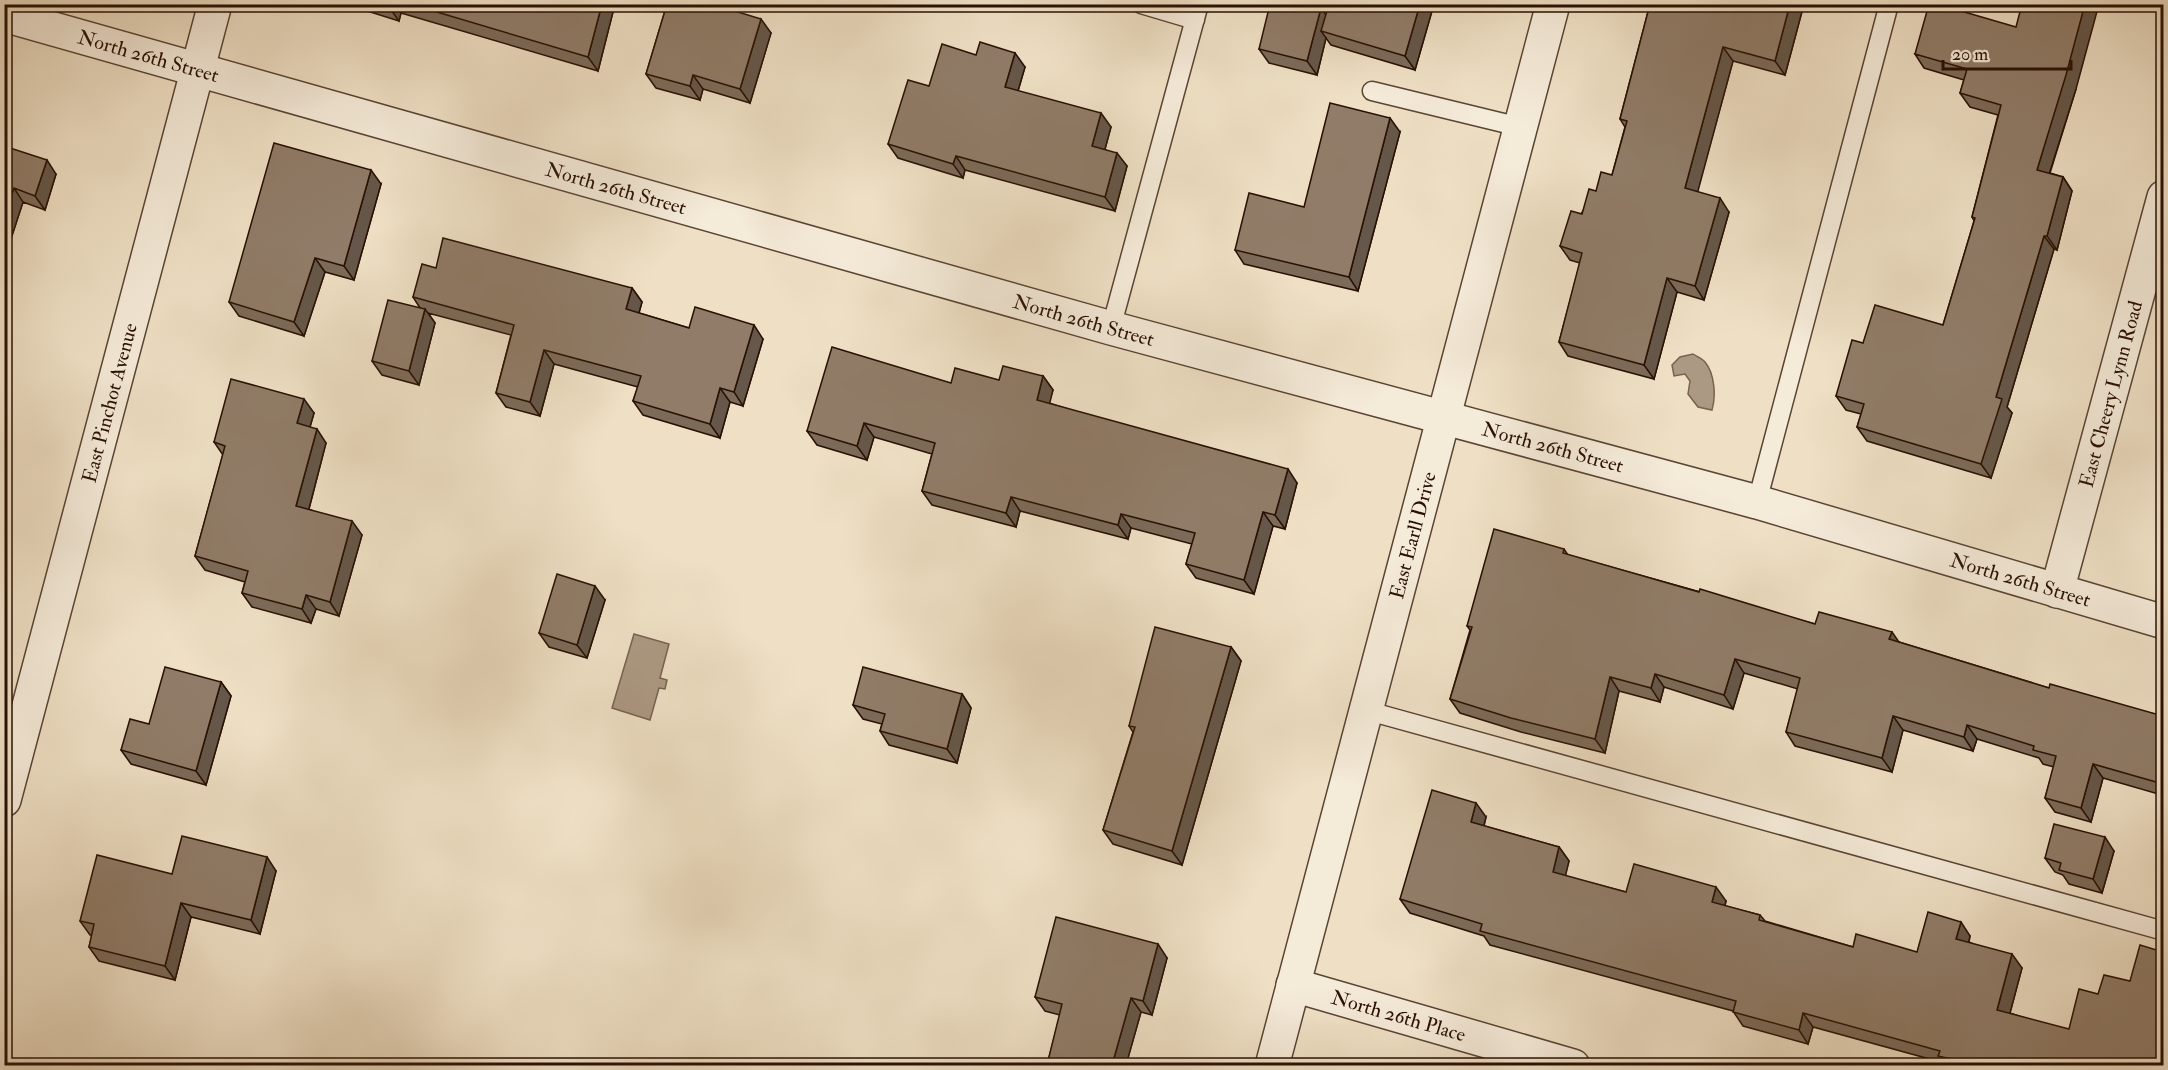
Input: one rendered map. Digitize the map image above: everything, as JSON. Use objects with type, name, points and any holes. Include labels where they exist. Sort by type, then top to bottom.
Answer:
[{"type":"street","name":"East Pinchot Avenue","points":[[4,800],[215,4]]},
{"type":"street","name":"East Earll Drive","points":[[1272,1065],[1552,4]]},
{"type":"street","name":"North 26th Street","points":[[4,15],[1111,328],[1756,502],[2163,622]]},
{"type":"street","name":"East Cheery Lynn Road","points":[[2057,591],[2163,197]]},
{"type":"street","name":"North 26th Place","points":[[1293,985],[1573,1065]]},
{"type":"lane","points":[[1111,328],[1197,12],[1141,4]]},
{"type":"lane","points":[[1756,502],[1889,4]]},
{"type":"lane","points":[[1372,91],[1520,127]]},
{"type":"lane","points":[[1365,710],[2163,931]]},
{"type":"shaded area","points":[[1693,354],[1704,361],[1711,373],[1714,392],[1712,410],[1698,407],[1688,394],[1690,381],[1685,374],[1674,376],[1672,365],[1680,357]]},
{"type":"shaded area","points":[[634,634],[669,644],[660,678],[667,680],[665,689],[659,688],[650,720],[612,708]]},
{"type":"building","points":[[410,4],[602,4],[588,57]]},
{"type":"building","points":[[667,4],[712,4],[761,19],[740,89],[693,75],[690,86],[646,74]]},
{"type":"building","points":[[1270,4],[1308,4],[1321,8],[1307,61],[1259,49]]},
{"type":"building","points":[[1329,4],[1420,4],[1405,56],[1321,31]]},
{"type":"building","points":[[1650,4],[1790,4],[1775,61],[1723,47],[1685,188],[1720,198],[1695,286],[1667,278],[1644,365],[1559,342],[1582,253],[1560,246],[1571,211],[1582,214],[1589,189],[1596,191],[1601,172],[1612,175],[1627,121],[1620,119]]},
{"type":"building","points":[[1929,4],[1937,4],[2016,27],[2022,4],[2085,4],[2037,170],[2063,177],[2047,236],[2044,236],[1996,397],[2002,399],[1981,464],[1857,427],[1864,404],[1836,396],[1852,340],[1863,343],[1875,305],[1943,325],[1975,218],[1972,217],[2001,105],[1960,93],[1967,69],[1915,54]]},
{"type":"building","points":[[980,42],[1015,53],[1005,87],[1101,113],[1092,146],[1117,153],[1105,197],[956,156],[953,164],[888,144],[908,80],[929,86],[942,44],[976,55]]},
{"type":"building","points":[[1330,103],[1390,118],[1349,277],[1235,250],[1249,193],[1304,207]]},
{"type":"building","points":[[274,143],[371,170],[344,266],[315,258],[294,322],[229,302]]},
{"type":"building","points":[[4,146],[47,160],[35,196],[14,188],[4,216]]},
{"type":"building","points":[[443,238],[632,288],[626,309],[689,328],[695,307],[754,325],[734,392],[720,388],[710,424],[633,401],[641,376],[544,350],[530,402],[496,393],[514,325],[413,297],[422,264],[436,268]]},
{"type":"building","points":[[388,300],[425,309],[409,371],[372,361]]},
{"type":"building","points":[[832,347],[951,383],[955,368],[999,380],[1003,366],[1043,376],[1037,400],[1288,469],[1275,515],[1263,512],[1244,580],[1186,564],[1195,533],[1121,514],[1118,525],[1011,497],[1006,513],[922,491],[935,443],[864,423],[857,446],[807,431]]},
{"type":"building","points":[[231,379],[304,399],[297,423],[317,429],[296,506],[352,521],[330,602],[306,595],[302,609],[242,593],[248,571],[195,556],[225,446],[214,442]]},
{"type":"building","points":[[1494,529],[1564,549],[1563,553],[1699,592],[1700,589],[1815,624],[1819,612],[1892,632],[1889,639],[2049,688],[2050,684],[2163,716],[2163,784],[2093,764],[2081,808],[2045,798],[2056,756],[2033,750],[2034,746],[1967,725],[1964,737],[1893,716],[1882,758],[1786,732],[1800,678],[1735,659],[1724,695],[1655,674],[1651,688],[1610,677],[1595,739],[1511,718],[1450,699],[1472,627],[1467,626]]},
{"type":"building","points":[[557,574],[595,586],[577,645],[539,633]]},
{"type":"building","points":[[1155,627],[1231,647],[1172,851],[1103,830],[1135,727],[1129,726]]},
{"type":"building","points":[[165,667],[221,682],[196,771],[121,750],[130,719],[149,724]]},
{"type":"building","points":[[863,667],[962,694],[947,749],[880,731],[885,714],[853,705]]},
{"type":"building","points":[[1432,790],[1476,803],[1471,822],[1559,847],[1553,872],[1626,892],[1634,864],[1716,887],[1712,902],[1760,915],[1759,920],[1853,947],[1856,934],[1917,952],[1928,912],[1961,922],[1956,939],[2012,954],[1997,1010],[2069,1029],[2079,989],[2098,994],[2104,975],[2130,981],[2140,945],[2163,952],[2163,1065],[1977,1065],[1938,1056],[1940,1051],[1803,1013],[1799,1030],[1733,1012],[1736,1001],[1480,931],[1482,924],[1400,899]]},
{"type":"building","points":[[2054,824],[2105,837],[2093,879],[2059,870],[2061,863],[2045,858]]},
{"type":"building","points":[[182,836],[267,857],[251,920],[181,903],[165,966],[89,947],[94,924],[80,921],[97,855],[172,874]]},
{"type":"building","points":[[1056,917],[1158,944],[1143,1001],[1131,998],[1112,1065],[1047,1065],[1062,1004],[1035,997]]}]
